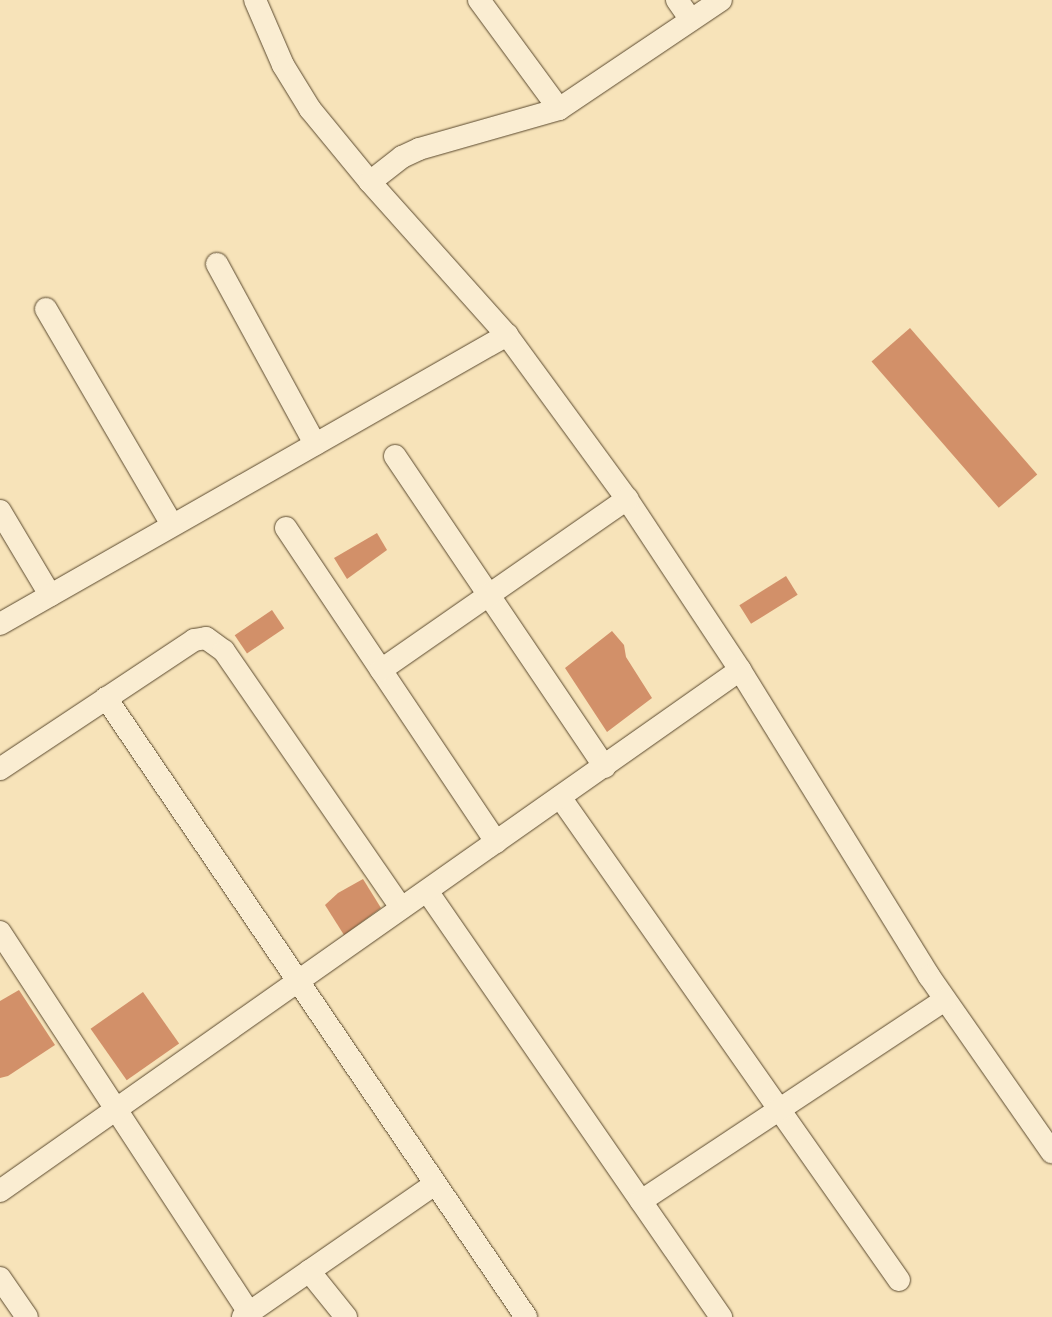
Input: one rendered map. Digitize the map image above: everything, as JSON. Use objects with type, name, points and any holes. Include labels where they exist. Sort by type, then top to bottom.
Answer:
[{"type":"street","points":[[255,0],[283,65],[310,109],[370,182],[507,334],[627,500],[740,670],[946,1000],[1052,1152]]},
{"type":"street","points":[[479,0],[559,109]]},
{"type":"street","points":[[677,0],[691,20]]},
{"type":"street","points":[[370,182],[402,157],[420,149],[559,109],[721,0]]},
{"type":"street","points":[[217,264],[315,444]]},
{"type":"street","points":[[46,309],[172,526]]},
{"type":"street","points":[[0,624],[507,334]]},
{"type":"street","points":[[395,456],[605,767]]},
{"type":"street","points":[[382,670],[488,594],[627,500]]},
{"type":"street","points":[[0,511],[50,596]]},
{"type":"street","points":[[286,528],[496,842]]},
{"type":"street","points":[[0,769],[194,640],[206,638],[216,643],[402,908]]},
{"type":"street","points":[[0,1191],[427,890],[605,767],[740,670]]},
{"type":"street","points":[[106,698],[526,1317]]},
{"type":"street","points":[[560,797],[899,1280]]},
{"type":"street","points":[[427,890],[721,1317]]},
{"type":"street","points":[[0,932],[246,1315],[435,1184]]},
{"type":"street","points":[[641,1201],[946,1000]]},
{"type":"street","points":[[310,1271],[346,1317]]},
{"type":"street","points":[[0,1278],[27,1317]]},
{"type":"building","points":[[910,328],[1037,474],[999,508],[872,361]]},
{"type":"building","points":[[377,533],[387,550],[347,579],[334,558]]},
{"type":"building","points":[[786,576],[798,595],[751,624],[739,605]]},
{"type":"building","points":[[272,610],[284,628],[247,653],[235,635]]},
{"type":"building","points":[[612,631],[624,645],[626,657],[652,698],[607,732],[565,668]]},
{"type":"building","points":[[363,879],[381,908],[344,935],[325,905],[338,893]]},
{"type":"building","points":[[19,990],[55,1045],[8,1076],[0,1078],[0,1001]]},
{"type":"building","points":[[143,992],[179,1044],[127,1080],[91,1029]]}]
